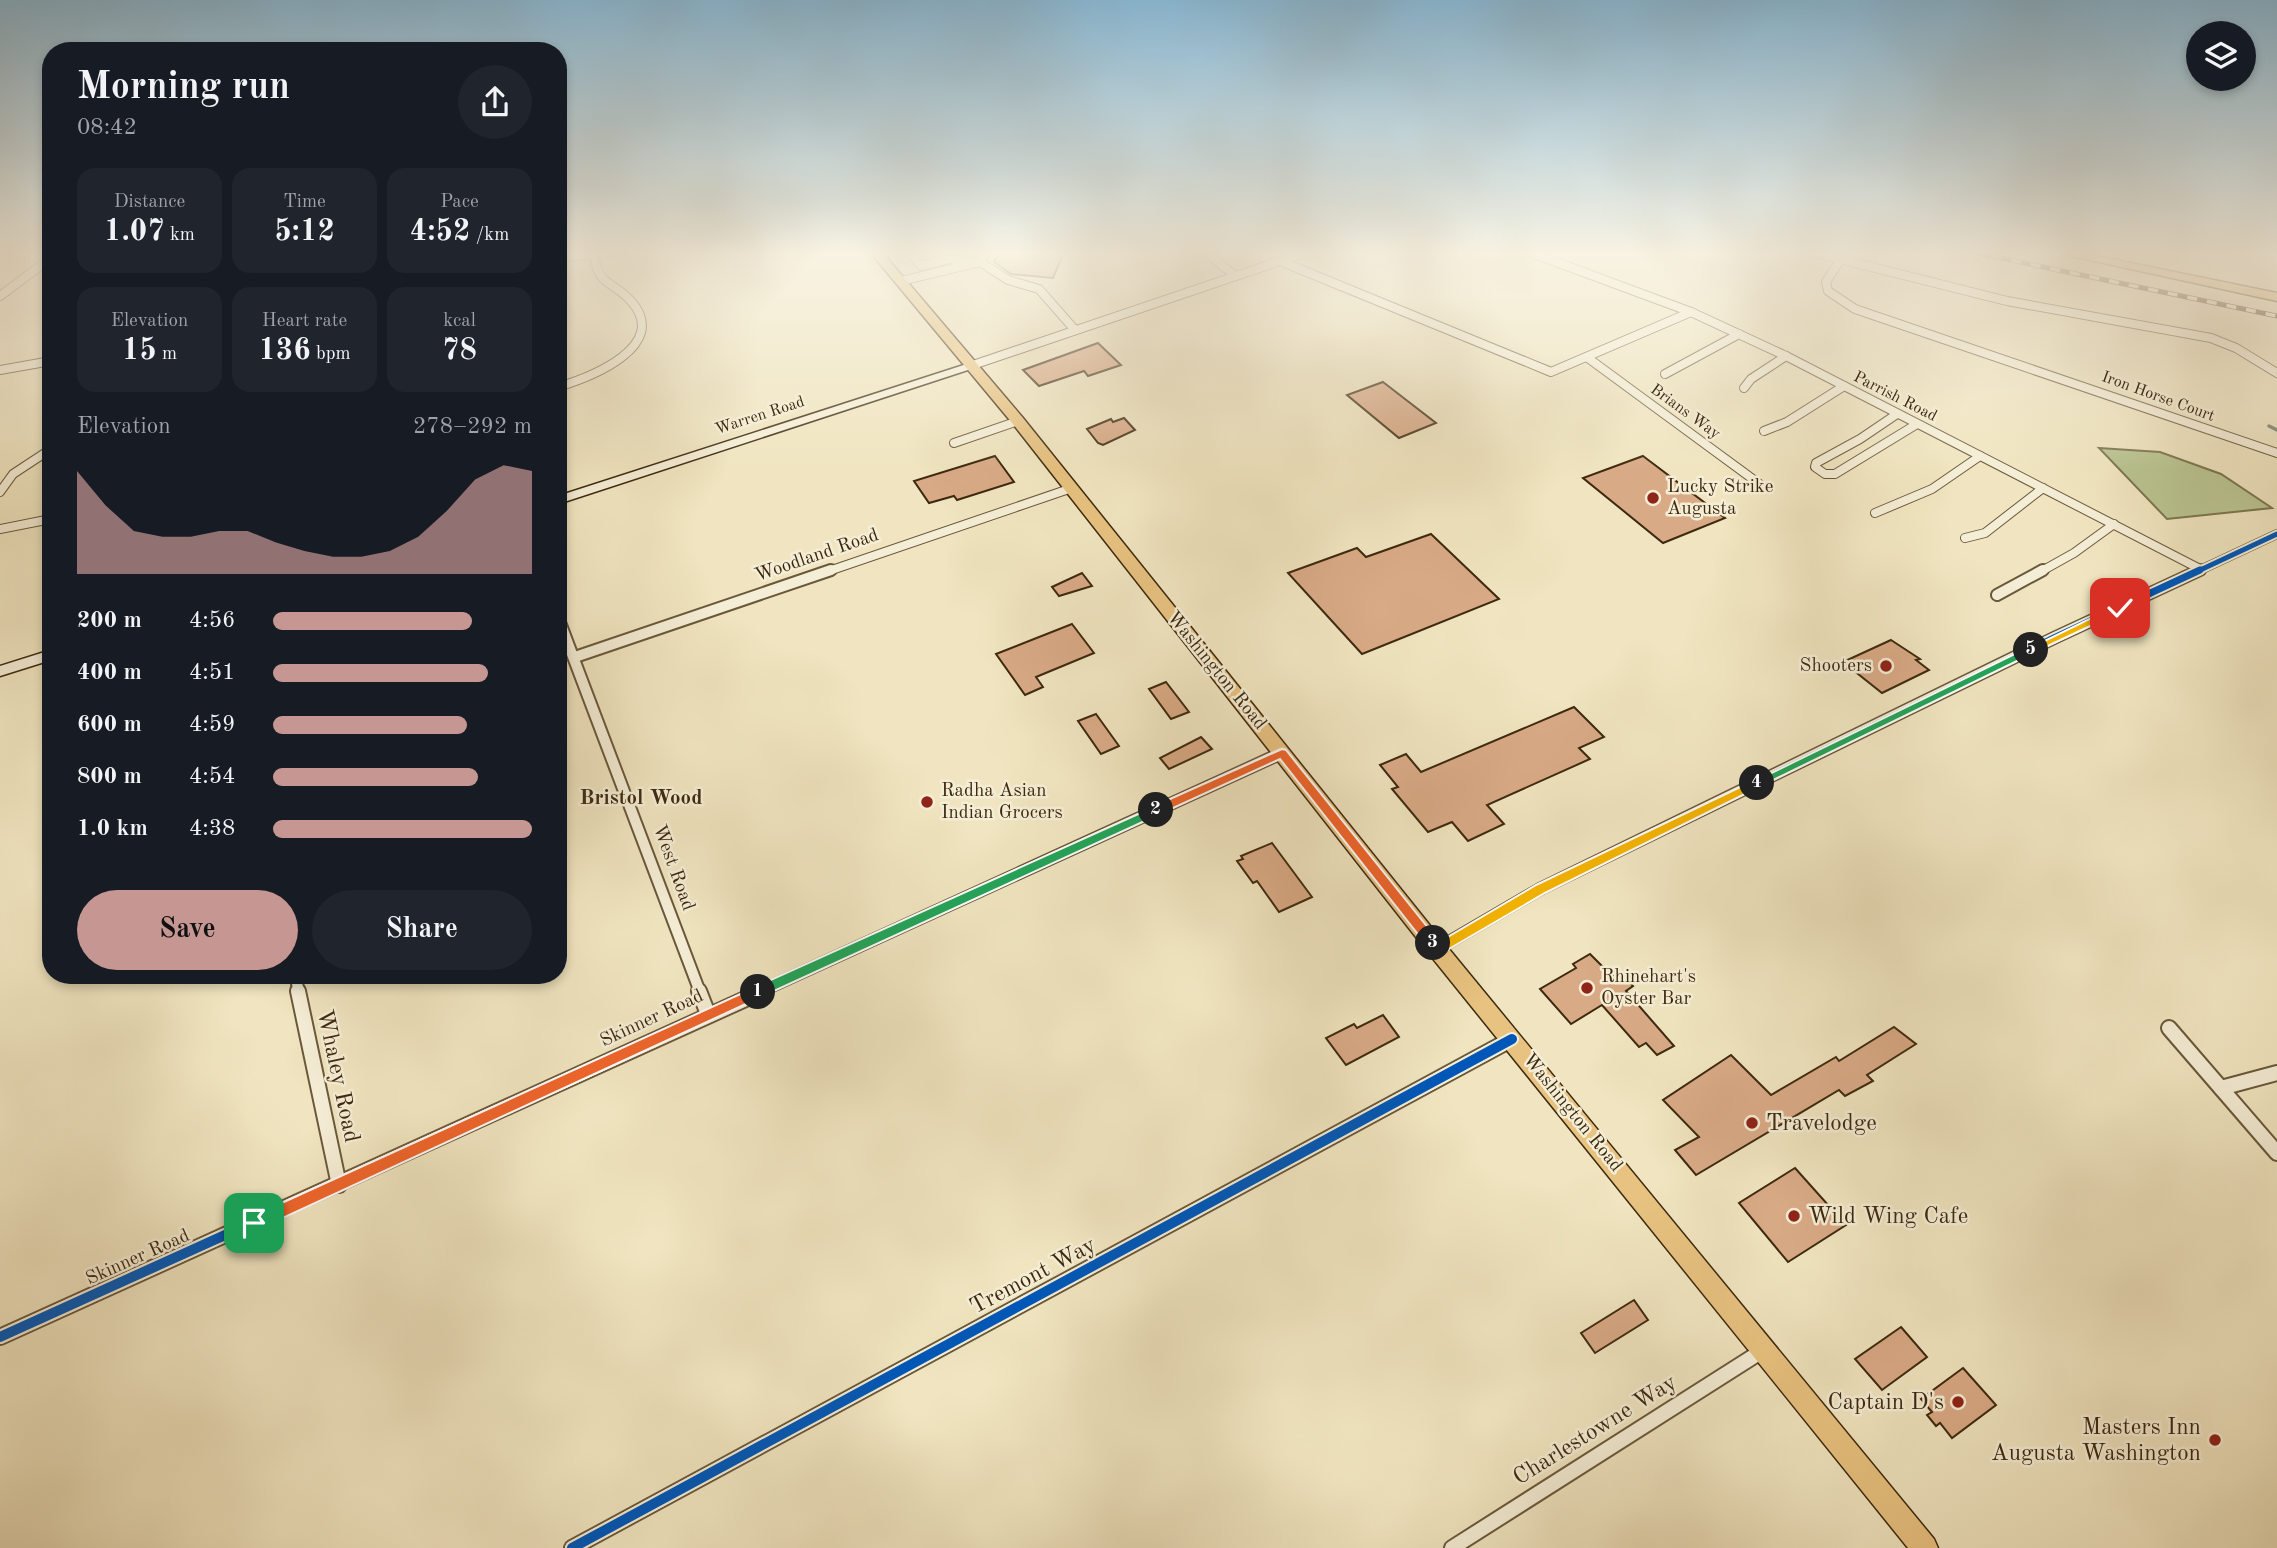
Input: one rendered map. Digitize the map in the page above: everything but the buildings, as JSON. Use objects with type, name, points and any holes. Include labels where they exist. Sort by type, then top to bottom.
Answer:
[{"type":"main road","name":"Washington Road","points":[[938,324],[1437,949],[1925,1548]]},
{"type":"street","points":[[567,384],[592,376],[616,362],[635,345],[642,333],[642,324]]},
{"type":"street","points":[[1070,324],[1075,330]]},
{"type":"street","points":[[973,365],[1092,324]]},
{"type":"street","points":[[1434,324],[1551,372],[1664,324]]},
{"type":"street","name":"Parrish Road","points":[[1718,324],[1786,356],[2202,570]]},
{"type":"street","name":"Iron Horse Court","points":[[1900,324],[2277,453]]},
{"type":"street","points":[[2135,324],[2211,338],[2236,348],[2277,373]]},
{"type":"street","points":[[1665,374],[1739,334]]},
{"type":"street","points":[[1744,388],[1751,379],[1786,356]]},
{"type":"street","name":"Brians Way","points":[[1588,358],[1765,488]]},
{"type":"street","points":[[0,370],[42,363]]},
{"type":"street","name":"Warren Road","points":[[567,497],[973,365]]},
{"type":"street","points":[[1764,431],[1787,422],[1844,387]]},
{"type":"street","points":[[1897,414],[1860,439],[1816,463],[1815,467],[1825,474],[1835,474],[1917,424]]},
{"type":"street","points":[[954,443],[1018,421]]},
{"type":"street","points":[[0,492],[13,474],[42,455]]},
{"type":"street","points":[[1875,513],[1932,489],[1980,456]]},
{"type":"street","points":[[1965,538],[1985,533],[2043,488]]},
{"type":"street","name":"Woodland Road","points":[[575,657],[1069,489]]},
{"type":"street","points":[[0,529],[42,521]]},
{"type":"street","points":[[1997,595],[2074,553],[2114,524]]},
{"type":"street","points":[[1437,949],[1541,889],[2058,637],[2277,534]]},
{"type":"street","name":"West Road","points":[[567,638],[708,1014]]},
{"type":"street","points":[[0,670],[42,658]]},
{"type":"street","name":"Skinner Road","points":[[0,1337],[339,1185],[1282,753]]},
{"type":"street","name":"Whaley Road","points":[[297,984],[339,1185]]},
{"type":"street","points":[[2169,1028],[2277,1153]]},
{"type":"street","name":"Tremont Way","points":[[572,1548],[1512,1038]]},
{"type":"street","points":[[2221,1088],[2277,1073]]},
{"type":"street","name":"Charlestowne Way","points":[[1452,1548],[1762,1351]]},
{"type":"green space","points":[[2099,448],[2160,452],[2221,474],[2272,508],[2167,519]]},
{"type":"waterway","points":[[2269,426],[2277,430]]},
{"type":"cycle path","points":[[1437,949],[1540,889],[2054,638],[2277,534]]},
{"type":"cycle path","points":[[0,1337],[339,1185],[1282,753]]},
{"type":"cycle path","points":[[572,1548],[1512,1039]]},
{"type":"place","name":"Lucky Strike Augusta","points":[[1653,498]]},
{"type":"place","name":"Shooters","points":[[1886,666]]},
{"type":"place","name":"Radha Asian Indian Grocers","points":[[927,802]]},
{"type":"place","name":"Rhinehart's Oyster Bar","points":[[1587,988]]},
{"type":"place","name":"Travelodge","points":[[1752,1123]]},
{"type":"place","name":"Wild Wing Cafe","points":[[1794,1216]]},
{"type":"place","name":"Captain D's","points":[[1958,1402]]},
{"type":"place","name":"Masters Inn Augusta Washington","points":[[2215,1440]]},
{"type":"district","name":"Bristol Wood","points":[[641,798]]},
{"type":"route","points":[[254,1223],[1282,753],[1437,949],[1541,889],[2120,608]]}]
